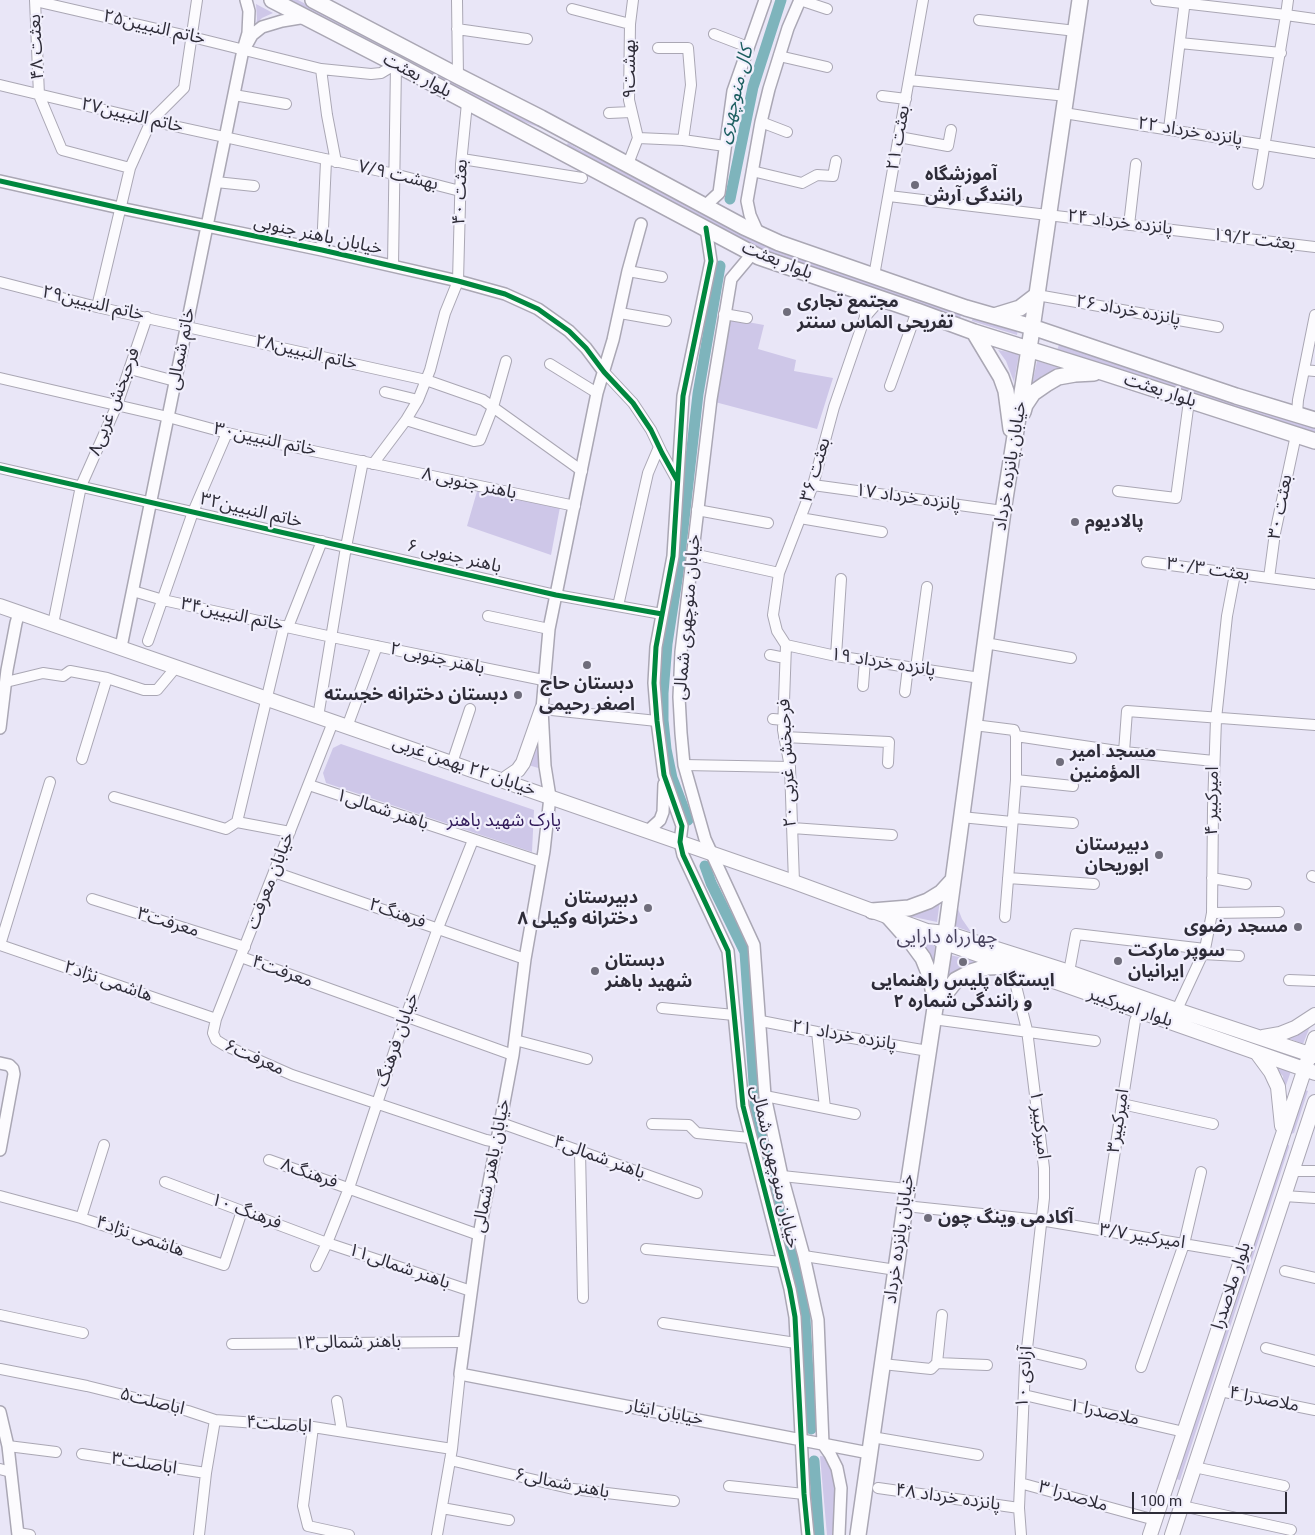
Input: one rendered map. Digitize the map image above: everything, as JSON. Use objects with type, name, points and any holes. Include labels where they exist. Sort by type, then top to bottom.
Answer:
[{"type":"main road","name":"بلوار بعثت","points":[[272,0],[752,254],[974,332],[1315,441]]},
{"type":"main road","name":"بلوار بعثت","points":[[313,0],[560,128],[744,227],[779,243],[966,308],[1032,327],[1236,396],[1315,420]]},
{"type":"main road","name":"خیابان پانزده خرداد","points":[[858,1535],[945,938],[1003,511],[1029,349],[1080,0]]},
{"type":"main road","points":[[551,146],[560,128]]},
{"type":"main road","points":[[994,316],[1020,308],[1037,295]]},
{"type":"main road","points":[[959,327],[966,308]]},
{"type":"main road","points":[[974,332],[1001,377],[1006,391],[1014,442]]},
{"type":"main road","points":[[1014,442],[1025,405],[1033,393],[1058,378],[1075,374],[1105,373]]},
{"type":"main road","name":"خیابان ۲۲ بهمن غربی","points":[[0,606],[712,853],[945,938]]},
{"type":"main road","points":[[502,781],[518,770],[523,763],[542,709]]},
{"type":"main road","points":[[872,910],[909,908],[928,901],[941,893],[952,882]]},
{"type":"main road","points":[[888,916],[923,958],[931,978],[934,1012]]},
{"type":"main road","name":"بلوار امیرکبیر","points":[[945,938],[1012,966],[1139,1011],[1174,1016],[1261,1037],[1312,1055]]},
{"type":"main road","name":"بلوار امیرکبیر","points":[[945,938],[1069,972],[1257,1053],[1309,1071]]},
{"type":"main road","points":[[934,1012],[956,980],[987,966],[1012,966]]},
{"type":"main road","points":[[1261,1037],[1280,1034],[1295,1028],[1315,1015]]},
{"type":"main road","name":"بلوار ملاصدرا","points":[[1150,1535],[1282,1136],[1309,1071],[1315,1038]]},
{"type":"main road","points":[[1257,1053],[1271,1072],[1278,1087],[1282,1136],[1302,1140],[1315,1123]]},
{"type":"main road","name":"بلوار ملاصدرا","points":[[1172,1535],[1315,1102]]},
{"type":"main road","points":[[1170,1475],[1176,1468],[1183,1468],[1190,1475],[1190,1482]]},
{"type":"street","points":[[97,307],[130,168],[151,121],[184,88],[197,0]]},
{"type":"street","name":"خاتم شمالی","points":[[121,647],[249,22],[246,0]]},
{"type":"street","points":[[457,0],[458,76]]},
{"type":"street","name":"بهشت۹","points":[[633,0],[630,24],[629,100],[638,138]]},
{"type":"street","points":[[706,205],[719,193],[733,91],[765,0]]},
{"type":"street","points":[[758,233],[750,215],[747,200],[769,88],[800,0],[827,9]]},
{"type":"street","name":"بعثت ۲۱","points":[[874,276],[923,0]]},
{"type":"street","points":[[1156,0],[1315,19]]},
{"type":"street","points":[[1258,184],[1281,54],[1288,0]]},
{"type":"street","name":"خاتم النبیین۲۵","points":[[35,1],[321,69],[370,74],[381,73],[396,64]]},
{"type":"street","name":"بعثت ۴۸","points":[[35,1],[39,94],[62,150],[130,168]]},
{"type":"street","points":[[1169,129],[1185,2]]},
{"type":"street","points":[[572,9],[630,24]]},
{"type":"street","points":[[243,50],[252,35],[262,27],[306,17]]},
{"type":"street","points":[[979,20],[1076,31]]},
{"type":"street","points":[[457,29],[527,39]]},
{"type":"street","points":[[714,34],[748,46]]},
{"type":"street","points":[[1180,43],[1281,54]]},
{"type":"street","points":[[658,48],[688,48],[692,85],[683,140]]},
{"type":"street","points":[[779,56],[826,68]]},
{"type":"street","points":[[393,266],[396,64]]},
{"type":"street","points":[[321,69],[331,161],[322,250]]},
{"type":"street","points":[[909,80],[1066,96]]},
{"type":"street","name":"خاتم النبیین۲۷","points":[[0,85],[331,161]]},
{"type":"street","points":[[234,95],[286,104]]},
{"type":"street","points":[[882,96],[906,99]]},
{"type":"street","name":"بعثت ۴۰","points":[[458,281],[460,191],[467,103]]},
{"type":"street","points":[[609,113],[631,112]]},
{"type":"street","name":"پانزده خرداد ۲۲","points":[[1064,113],[1315,153]]},
{"type":"street","points":[[761,122],[787,132]]},
{"type":"street","points":[[899,137],[948,146],[951,130]]},
{"type":"street","points":[[628,164],[638,138],[683,140],[725,146]]},
{"type":"street","points":[[462,159],[582,178]]},
{"type":"street","name":"بهشت ۷/۹","points":[[331,161],[394,174],[460,191]]},
{"type":"street","points":[[752,171],[802,183],[817,175],[833,176],[836,161]]},
{"type":"street","points":[[1129,224],[1136,164]]},
{"type":"street","name":"خیابان باهنر جنوبی","points":[[0,181],[322,250],[458,281],[505,294],[538,309],[569,331],[586,348],[604,372]]},
{"type":"street","points":[[216,182],[254,186]]},
{"type":"street","name":"پانزده خرداد ۲۴","points":[[889,196],[1193,232]]},
{"type":"street","points":[[550,797],[546,773],[542,709],[543,680],[549,629],[597,393],[620,314],[628,271],[642,224]]},
{"type":"street","name":"خیابان منوچهری شمالی","points":[[706,228],[711,262],[684,396],[673,556],[656,647],[654,683],[664,775],[682,826],[680,842],[683,855],[728,951],[743,1106],[795,1317],[804,1494],[808,1535]]},
{"type":"street","name":"بعثت ۱۹/۲","points":[[1193,232],[1315,247]]},
{"type":"street","name":"خیابان منوچهری شمالی","points":[[752,254],[731,279],[710,399],[680,671],[681,733],[684,765],[703,830],[754,945],[765,1096],[782,1176],[804,1256],[818,1320],[823,1444],[837,1468],[841,1488],[839,1535]]},
{"type":"street","points":[[628,271],[662,277]]},
{"type":"street","points":[[318,717],[346,547],[368,463],[406,420],[418,400],[426,380],[445,313],[458,281]]},
{"type":"street","name":"خاتم النبیین۲۹","points":[[0,282],[97,307],[186,325]]},
{"type":"street","points":[[863,293],[865,318]]},
{"type":"street","name":"پانزده خرداد ۲۶","points":[[1037,295],[1218,327]]},
{"type":"street","name":"بعثت ۳۶","points":[[786,645],[777,631],[774,615],[778,573],[813,485],[834,407],[865,318],[880,300]]},
{"type":"street","points":[[890,386],[917,311]]},
{"type":"street","points":[[620,314],[666,321]]},
{"type":"street","points":[[724,314],[747,318]]},
{"type":"street","points":[[1296,414],[1315,315]]},
{"type":"street","name":"فرحبخش غربی۸","points":[[53,624],[81,486],[117,405],[147,317]]},
{"type":"street","name":"خاتم النبیین۲۸","points":[[186,325],[426,380],[483,400],[582,471]]},
{"type":"street","points":[[406,420],[474,441],[480,440],[493,407],[506,361]]},
{"type":"street","points":[[550,364],[597,393]]},
{"type":"street","points":[[130,369],[175,381]]},
{"type":"street","points":[[1304,370],[1315,371]]},
{"type":"street","points":[[604,372],[633,403],[651,430],[677,480]]},
{"type":"street","name":"خاتم النبیین۳۰","points":[[0,378],[168,417],[227,433],[368,463]]},
{"type":"street","points":[[385,392],[418,400]]},
{"type":"street","points":[[1118,491],[1176,498],[1189,402]]},
{"type":"street","points":[[148,641],[193,512],[227,433]]},
{"type":"street","name":"بعثت ۳۰","points":[[1269,578],[1275,533],[1296,435]]},
{"type":"street","points":[[618,606],[648,474],[659,447]]},
{"type":"street","name":"باهنر جنوبی ۸","points":[[368,463],[575,506]]},
{"type":"street","name":"خاتم النبیین۳۲","points":[[0,468],[346,547]]},
{"type":"street","name":"پانزده خرداد ۱۷","points":[[813,485],[1003,511]]},
{"type":"street","points":[[697,510],[768,523]]},
{"type":"street","points":[[800,518],[882,532]]},
{"type":"street","points":[[237,822],[286,627],[322,541]]},
{"type":"street","name":"باهنر جنوبی ۶","points":[[346,547],[556,594],[662,614]]},
{"type":"street","points":[[693,554],[778,573]]},
{"type":"street","name":"بعثت ۳۰/۳","points":[[1147,562],[1315,584]]},
{"type":"street","name":"امیرکبیر ۴","points":[[1174,1016],[1204,952],[1212,913],[1216,718],[1227,616],[1235,574]]},
{"type":"street","points":[[836,656],[842,579]]},
{"type":"street","points":[[905,692],[912,668],[928,587]]},
{"type":"street","name":"خاتم النبیین۳۴","points":[[133,591],[163,600],[332,637]]},
{"type":"street","points":[[0,728],[4,677],[20,613]]},
{"type":"street","points":[[488,616],[549,629]]},
{"type":"street","name":"باهنر جنوبی ۲","points":[[332,637],[543,680]]},
{"type":"street","points":[[985,643],[1071,658]]},
{"type":"street","name":"پانزده خرداد ۱۹","points":[[786,645],[836,656],[980,678]]},
{"type":"street","name":"فرحبخش غربی ۲۰","points":[[786,645],[778,720],[784,737],[790,767],[794,882]]},
{"type":"street","points":[[347,727],[377,646]]},
{"type":"street","points":[[770,655],[785,658]]},
{"type":"street","points":[[863,686],[865,660]]},
{"type":"street","points":[[4,677],[44,673],[63,676],[70,671],[107,678],[144,690],[157,690],[176,666]]},
{"type":"street","points":[[82,759],[107,678]]},
{"type":"street","points":[[452,763],[470,709]]},
{"type":"street","points":[[542,709],[657,721]]},
{"type":"street","points":[[1124,752],[1127,711],[1315,725]]},
{"type":"street","name":"خیابان معرفت","points":[[216,1040],[213,1033],[216,1019],[333,722]]},
{"type":"street","points":[[974,725],[1014,730],[1016,736],[1016,780],[1005,917]]},
{"type":"street","points":[[1016,736],[1124,752],[1214,761]]},
{"type":"street","points":[[784,737],[889,742],[888,763]]},
{"type":"street","points":[[684,765],[790,767]]},
{"type":"street","points":[[648,831],[660,820],[663,812],[664,775]]},
{"type":"street","points":[[1016,780],[1073,786]]},
{"type":"street","points":[[0,945],[50,782]]},
{"type":"street","name":"باهنر شمالی۱","points":[[308,785],[542,862]]},
{"type":"street","points":[[114,797],[226,829],[237,822],[290,832]]},
{"type":"street","name":"خیابان باهنر شمالی","points":[[437,1535],[452,1449],[463,1342],[479,1235],[513,1055],[525,959],[542,862],[550,797]]},
{"type":"street","points":[[962,817],[1073,823]]},
{"type":"street","points":[[792,828],[892,834]]},
{"type":"street","name":"خیابان فرهنگ","points":[[316,1266],[349,1188],[406,1016],[473,840]]},
{"type":"street","name":"فرهنگ۲","points":[[274,872],[525,959]]},
{"type":"street","points":[[1008,878],[1094,884]]},
{"type":"street","points":[[1212,878],[1246,884]]},
{"type":"street","name":"معرفت۳","points":[[92,899],[245,947]]},
{"type":"street","points":[[1212,913],[1279,912]]},
{"type":"street","points":[[1069,972],[1076,934],[1239,956]]},
{"type":"street","name":"هاشمی نژاد۲","points":[[0,945],[216,1019]]},
{"type":"street","name":"معرفت۴","points":[[240,957],[513,1055]]},
{"type":"street","name":"امیرکبیر ۱","points":[[1012,966],[1027,1030],[1044,1168],[1044,1198],[1040,1220]]},
{"type":"street","points":[[1289,980],[1315,981]]},
{"type":"street","points":[[662,1008],[734,1015]]},
{"type":"street","name":"امیرکبیر۳","points":[[1103,1231],[1135,1021],[1139,1011]]},
{"type":"street","points":[[934,1012],[1095,1041]]},
{"type":"street","name":"پانزده خرداد ۲۱","points":[[761,1021],[928,1051]]},
{"type":"street","points":[[817,1032],[825,1108]]},
{"type":"street","name":"معرفت۶","points":[[216,1040],[292,1075],[486,1140],[497,1142]]},
{"type":"street","points":[[515,1040],[587,1060]]},
{"type":"street","points":[[0,1063],[9,1065],[13,1069],[14,1074],[0,1150]]},
{"type":"street","points":[[765,1096],[855,1114]]},
{"type":"street","points":[[1122,1104],[1213,1124]]},
{"type":"street","name":"باهنر شمالی۴","points":[[501,1123],[697,1193]]},
{"type":"street","points":[[652,1124],[690,1126],[696,1133],[750,1138]]},
{"type":"street","points":[[82,1218],[104,1145]]},
{"type":"street","points":[[580,1151],[584,1298]]},
{"type":"street","name":"فرهنگ۸","points":[[269,1160],[479,1235]]},
{"type":"street","points":[[1292,1171],[1315,1171]]},
{"type":"street","points":[[1141,1367],[1184,1244],[1201,1172]]},
{"type":"street","points":[[782,1176],[907,1189]]},
{"type":"street","name":"فرهنگ ۱۰","points":[[165,1182],[327,1243]]},
{"type":"street","name":"هاشمی نژاد۴","points":[[0,1196],[82,1218],[224,1265],[242,1211]]},
{"type":"street","points":[[1284,1196],[1315,1198]]},
{"type":"street","name":"امیرکبیر ۳/۷","points":[[905,1206],[1040,1220],[1243,1254]]},
{"type":"street","name":"آزادی ۱۰","points":[[1021,1535],[1019,1508],[1026,1351],[1040,1220]]},
{"type":"street","name":"باهنر شمالی۱۱","points":[[327,1243],[471,1291]]},
{"type":"street","points":[[646,1249],[782,1262]]},
{"type":"street","points":[[804,1256],[896,1270]]},
{"type":"street","points":[[1285,1271],[1315,1278]]},
{"type":"street","points":[[0,1315],[83,1333]]},
{"type":"street","points":[[882,1364],[931,1369],[937,1363],[942,1315]]},
{"type":"street","points":[[663,1323],[796,1343]]},
{"type":"street","name":"باهنر شمالی۱۳","points":[[232,1344],[463,1342]]},
{"type":"street","points":[[1266,1348],[1315,1361]]},
{"type":"street","points":[[1026,1351],[1081,1364]]},
{"type":"street","points":[[937,1363],[987,1365]]},
{"type":"street","name":"اباصلت۵","points":[[0,1369],[88,1386],[188,1411],[215,1420]]},
{"type":"street","name":"خیابان ایثار","points":[[460,1374],[869,1453]]},
{"type":"street","name":"ملاصدرا ۴","points":[[1220,1391],[1312,1409]]},
{"type":"street","name":"ملاصدرا ۱","points":[[1024,1395],[1184,1432]]},
{"type":"street","points":[[336,1400],[342,1431]]},
{"type":"street","points":[[0,1412],[8,1446],[5,1471],[18,1534],[30,1535]]},
{"type":"street","points":[[199,1535],[206,1473],[215,1420]]},
{"type":"street","name":"اباصلت۴","points":[[215,1420],[313,1427],[452,1449]]},
{"type":"street","points":[[313,1427],[303,1506],[308,1526],[349,1535]]},
{"type":"street","points":[[872,1436],[978,1455]]},
{"type":"street","points":[[8,1446],[56,1452]]},
{"type":"street","name":"اباصلت۳","points":[[82,1454],[206,1473]]},
{"type":"street","name":"باهنر شمالی۶","points":[[450,1460],[573,1489],[674,1500]]},
{"type":"street","points":[[1194,1468],[1284,1486]]},
{"type":"street","name":"ملاصدرا ۳","points":[[1020,1483],[1155,1520]]},
{"type":"street","points":[[729,1486],[804,1494]]},
{"type":"street","name":"پانزده خرداد ۴۸","points":[[878,1488],[1019,1508]]},
{"type":"street","points":[[1182,1506],[1291,1530]]},
{"type":"street","points":[[442,1508],[509,1520]]},
{"type":"green space","points":[[288,0],[298,0],[546,130],[511,117]]},
{"type":"green space","points":[[256,4],[273,13],[262,18],[256,24],[257,19]]},
{"type":"green space","points":[[568,143],[582,151],[600,156],[736,229],[962,312],[960,318],[772,255],[566,146]]},
{"type":"green space","points":[[973,316],[1018,329],[1017,335],[972,321]]},
{"type":"green space","points":[[731,319],[764,325],[758,349],[796,360],[794,371],[833,378],[817,429],[715,402]]},
{"type":"green space","points":[[1059,345],[1315,427],[1315,434],[1057,350]]},
{"type":"green space","points":[[998,350],[1019,354],[1014,382],[1006,361]]},
{"type":"green space","points":[[1037,361],[1060,368],[1042,376],[1032,385]]},
{"type":"green space","points":[[478,488],[560,507],[551,555],[467,526]]},
{"type":"green space","points":[[536,736],[542,769],[528,765]]},
{"type":"green space","name":"پارک شهید باهنر","points":[[341,744],[534,810],[532,852],[326,783],[323,773],[333,748]]},
{"type":"green space","points":[[940,900],[937,922],[904,915]]},
{"type":"green space","points":[[955,901],[962,919],[971,932],[954,926]]},
{"type":"green space","points":[[916,939],[935,946],[933,968]]},
{"type":"green space","points":[[950,955],[977,961],[959,970],[947,982]]},
{"type":"green space","points":[[1198,1022],[1297,1056],[1299,1061],[1192,1023]]},
{"type":"green space","points":[[1311,1024],[1303,1044],[1285,1037]]},
{"type":"green space","points":[[1271,1064],[1291,1071],[1284,1091],[1283,1076]]},
{"type":"green space","points":[[1302,1089],[1308,1091],[1294,1133],[1291,1134],[1288,1132]]},
{"type":"green space","points":[[1285,1144],[1289,1145],[1289,1147],[1180,1480],[1176,1479]]},
{"type":"green space","points":[[820,1456],[828,1457],[836,1480],[836,1514],[832,1535],[827,1535]]},
{"type":"waterway","name":"کال منوچهری","points":[[730,199],[753,87],[781,0]]},
{"type":"waterway","name":"کال منوچهری","points":[[688,820],[672,778],[666,749],[663,693],[667,644],[678,573],[698,394],[720,266]]},
{"type":"waterway","name":"کال منوچهری","points":[[705,866],[711,883],[745,952],[756,1112],[804,1300],[811,1429]]},
{"type":"waterway","name":"کال منوچهری","points":[[814,1461],[819,1535]]},
{"type":"cycle path","points":[[0,181],[322,250],[458,281],[505,294],[538,309],[569,331],[586,348],[604,372],[633,403],[651,430],[677,480]]},
{"type":"cycle path","points":[[706,228],[711,261],[683,396],[673,556],[656,647],[654,683],[664,775],[682,826],[680,842],[683,855],[728,951],[743,1106],[790,1289],[795,1317],[804,1494],[808,1535]]},
{"type":"cycle path","points":[[0,468],[556,595],[662,614]]},
{"type":"place","name":"آموزشگاه رانندگی آرش","points":[[915,185]]},
{"type":"place","name":"مجتمع تجاری تفریحی الماس سنتر","points":[[787,312]]},
{"type":"place","name":"پالادیوم","points":[[1075,522]]},
{"type":"place","name":"دبستان حاج اصغر رحیمی","points":[[587,665]]},
{"type":"place","name":"دبستان دخترانه خجسته","points":[[518,695]]},
{"type":"place","name":"مسجد امیر المؤمنین","points":[[1060,762]]},
{"type":"place","name":"دبیرستان ابوریحان","points":[[1159,855]]},
{"type":"place","name":"دبیرستان دخترانه وکیلی ۸","points":[[648,908]]},
{"type":"place","name":"مسجد رضوی","points":[[1298,927]]},
{"type":"place","name":"سوپر مارکت ایرانیان","points":[[1118,961]]},
{"type":"place","name":"ایستگاه پلیس راهنمایی و رانندگی شماره ۲","points":[[963,962]]},
{"type":"place","name":"دبستان شهید باهنر","points":[[595,971]]},
{"type":"place","name":"آکادمی وینگ چون","points":[[928,1218]]},
{"type":"district","name":"چهارراه دارایی","points":[[947,938]]}]
